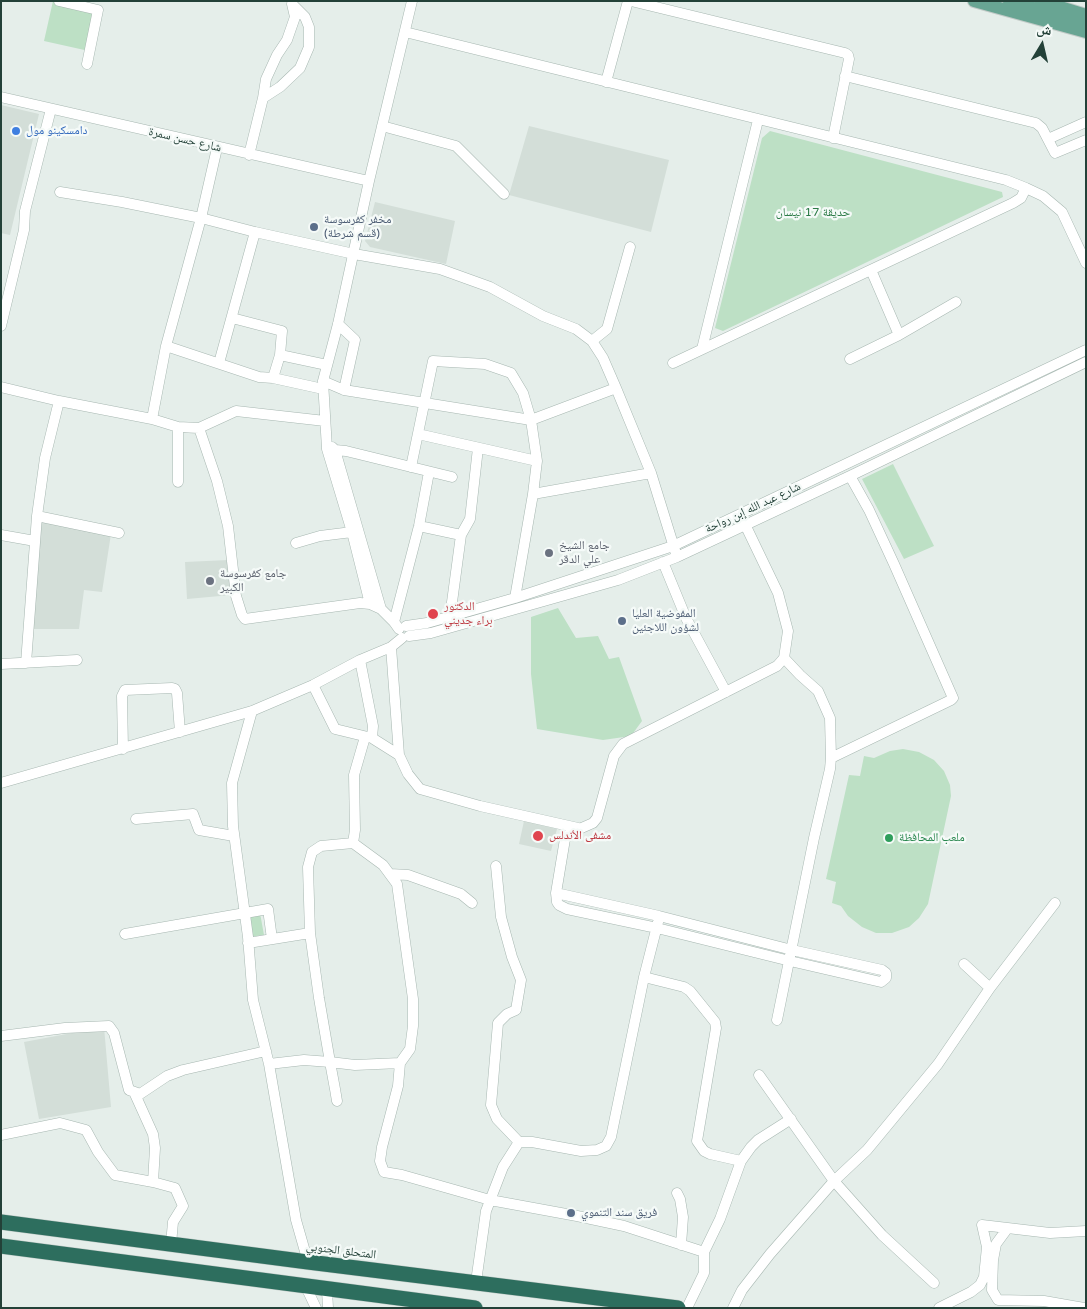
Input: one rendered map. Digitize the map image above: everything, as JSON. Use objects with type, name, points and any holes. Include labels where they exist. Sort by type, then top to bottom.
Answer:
[{"type":"highway","name":"المتحلق الجنوبي","points":[[1,1222],[678,1308]]},
{"type":"highway","points":[[1,1246],[475,1308]]},
{"type":"main road","points":[[974,1],[1086,32]]},
{"type":"main road","points":[[1009,1],[1086,23]]},
{"type":"main road","points":[[1041,1],[1086,15]]},
{"type":"street","points":[[59,1],[98,10],[87,64]]},
{"type":"street","points":[[370,604],[352,532],[327,449],[323,385],[326,365],[338,324],[369,181],[412,1]]},
{"type":"street","points":[[606,82],[630,1],[845,53],[849,58],[833,138]]},
{"type":"street","points":[[249,154],[266,79],[270,68],[287,40],[295,17],[290,3]]},
{"type":"street","points":[[263,98],[280,87],[300,68],[309,48],[309,27],[305,17],[290,3]]},
{"type":"street","points":[[405,32],[1006,180],[1043,196],[1062,212],[1086,263]]},
{"type":"street","points":[[845,76],[1036,123],[1042,128],[1055,153],[1086,140]]},
{"type":"street","name":"شارع حسن سمرة","points":[[1,97],[217,148],[369,181]]},
{"type":"street","points":[[1,326],[24,230],[25,211],[51,109]]},
{"type":"street","points":[[702,349],[758,120]]},
{"type":"street","points":[[1048,139],[1086,122]]},
{"type":"street","points":[[382,126],[456,146],[504,194]]},
{"type":"street","points":[[152,419],[166,346],[201,218],[217,148]]},
{"type":"street","points":[[673,363],[1013,203],[1021,198],[1026,188]]},
{"type":"street","points":[[60,192],[201,218],[354,254],[440,269],[490,287],[543,316],[576,330],[592,341],[603,358],[651,473],[676,557]]},
{"type":"street","points":[[219,363],[254,232]]},
{"type":"street","points":[[592,341],[607,329],[630,247]]},
{"type":"street","points":[[871,270],[899,335]]},
{"type":"street","points":[[850,359],[899,335],[956,302]]},
{"type":"street","points":[[232,318],[282,330],[280,355],[273,378]]},
{"type":"street","points":[[338,324],[356,340],[344,390]]},
{"type":"street","points":[[166,346],[259,377],[323,385],[531,420],[616,388]]},
{"type":"street","name":"شارع عبد الله إبن رواحة","points":[[402,630],[515,598],[673,546],[1086,350]]},
{"type":"street","points":[[280,355],[326,365]]},
{"type":"street","points":[[411,467],[434,361],[485,364],[511,373],[523,393],[531,420],[537,461],[534,494],[515,598]]},
{"type":"street","name":"شارع عبد الله إبن رواحة","points":[[402,630],[430,633],[618,580],[676,557],[746,525],[1086,362]]},
{"type":"street","points":[[1,387],[152,419],[178,428],[199,428],[236,411],[325,421]]},
{"type":"street","points":[[26,662],[37,516],[45,458],[59,400]]},
{"type":"street","points":[[178,428],[178,482]]},
{"type":"street","points":[[199,428],[228,526],[236,596],[242,616],[245,619],[360,603],[370,604],[381,609],[402,630]]},
{"type":"street","points":[[418,434],[537,461]]},
{"type":"street","points":[[327,440],[335,450],[381,609]]},
{"type":"street","points":[[450,617],[461,535],[470,519],[478,448]]},
{"type":"street","points":[[335,450],[452,477]]},
{"type":"street","points":[[1,783],[252,711],[313,685],[360,660],[391,647],[402,630],[429,472]]},
{"type":"street","points":[[534,494],[651,473]]},
{"type":"street","points":[[831,758],[953,698],[869,510],[850,476]]},
{"type":"street","points":[[556,893],[882,970],[886,973],[886,978],[881,982],[563,907],[556,902],[556,893],[565,839],[570,833],[593,823],[597,818],[614,756],[623,744],[777,666],[784,658],[788,631],[778,593],[740,514]]},
{"type":"street","points":[[37,516],[119,533]]},
{"type":"street","points":[[419,526],[461,535]]},
{"type":"street","points":[[296,543],[320,536],[352,532]]},
{"type":"street","points":[[1,535],[35,541]]},
{"type":"street","points":[[663,562],[686,618],[726,692]]},
{"type":"street","points":[[391,647],[399,755],[408,774],[420,789],[480,806],[578,828]]},
{"type":"street","points":[[776,1020],[790,961],[831,758],[830,718],[818,691],[800,676],[784,658]]},
{"type":"street","points":[[1,664],[77,660]]},
{"type":"street","points":[[353,844],[355,830],[354,775],[373,726],[360,660]]},
{"type":"street","points":[[313,685],[335,729],[369,737],[399,755]]},
{"type":"street","points":[[123,748],[122,696],[125,690],[175,689],[177,693],[180,732]]},
{"type":"street","points":[[252,711],[232,783],[234,836],[245,912],[254,1000],[269,1064],[296,1220],[308,1262]]},
{"type":"street","points":[[136,819],[193,814],[199,830],[234,836]]},
{"type":"street","points":[[337,1101],[310,934],[308,867],[312,852],[321,846],[353,844],[383,865],[397,884],[413,999],[413,1026],[410,1049],[400,1063],[398,1086],[382,1147],[380,1161],[384,1172],[402,1175],[490,1200],[624,1226],[704,1252]]},
{"type":"street","points":[[496,866],[501,917],[512,957],[521,980],[516,1010],[507,1014],[498,1023],[491,1105],[497,1119],[519,1142],[532,1142],[581,1152],[597,1150],[606,1146],[611,1137],[644,977],[659,916]]},
{"type":"street","points":[[390,874],[408,874],[461,894],[472,903]]},
{"type":"street","points":[[733,1308],[742,1290],[770,1254],[834,1181],[867,1150],[938,1064],[990,988],[1055,904]]},
{"type":"street","points":[[125,934],[268,909],[272,939]]},
{"type":"street","points":[[248,943],[310,934]]},
{"type":"street","points":[[964,964],[990,988]]},
{"type":"street","points":[[644,977],[684,987],[715,1022],[715,1033],[696,1141],[704,1151],[710,1154],[741,1161]]},
{"type":"street","points":[[1,1036],[65,1028],[109,1026],[114,1033],[129,1090],[140,1094],[167,1076],[183,1070],[266,1052]]},
{"type":"street","points":[[269,1064],[304,1060],[355,1065],[400,1063]]},
{"type":"street","points":[[759,1075],[834,1181],[882,1235],[934,1283]]},
{"type":"street","points":[[134,1092],[152,1134],[155,1148],[153,1182]]},
{"type":"street","points":[[687,1308],[704,1273],[704,1252],[720,1219],[741,1161],[751,1146],[758,1140],[791,1120]]},
{"type":"street","points":[[1,1135],[60,1123],[86,1130],[98,1152],[115,1175],[175,1188],[183,1206],[173,1222],[170,1244]]},
{"type":"street","points":[[476,1282],[486,1211],[503,1167],[519,1142]]},
{"type":"street","points":[[676,1193],[680,1199],[683,1217],[681,1245]]},
{"type":"street","points":[[1084,1308],[1044,1301],[998,1300],[991,1286],[990,1260],[982,1225],[1050,1233],[1086,1231]]},
{"type":"street","points":[[939,1308],[962,1298],[980,1285],[996,1244],[1007,1229]]},
{"type":"street","points":[[306,1287],[316,1308]]},
{"type":"street","points":[[327,1290],[328,1308]]},
{"type":"shaded area","points":[[1,105],[39,114],[10,235],[1,233]]},
{"type":"shaded area","points":[[529,126],[669,160],[651,232],[509,195]]},
{"type":"shaded area","points":[[375,202],[455,221],[446,264],[370,247],[365,241]]},
{"type":"shaded area","points":[[41,521],[111,534],[102,592],[84,590],[79,629],[33,629]]},
{"type":"shaded area","points":[[228,560],[231,595],[187,599],[185,562]]},
{"type":"shaded area","name":"مشفى الأندلس","points":[[524,821],[557,829],[551,851],[519,844]]},
{"type":"shaded area","points":[[104,1027],[111,1107],[39,1119],[24,1042]]},
{"type":"green space","points":[[53,1],[98,10],[89,51],[44,41]]},
{"type":"green space","name":"حديقة 17 نيسان","points":[[770,131],[1002,192],[1003,197],[723,331],[715,328],[762,138]]},
{"type":"green space","points":[[893,464],[934,546],[904,559],[862,479]]},
{"type":"green space","points":[[558,608],[576,638],[598,636],[609,659],[619,657],[642,721],[631,736],[603,740],[537,729],[531,674],[531,617]]},
{"type":"green space","name":"ملعب المحافظة","points":[[903,749],[919,752],[934,760],[944,771],[950,785],[951,796],[928,904],[919,918],[909,927],[892,933],[876,933],[862,927],[848,916],[841,906],[832,903],[836,882],[826,879],[849,775],[860,776],[864,756],[874,758],[890,751]]},
{"type":"green space","points":[[260,913],[264,935],[248,937],[245,916]]},
{"type":"place","name":"دامسكينو مول","points":[[16,131]]},
{"type":"place","name":"مخفر كفرسوسة (قسم شرطة)","points":[[314,227]]},
{"type":"place","name":"جامع الشيخ علي الدقر","points":[[549,553]]},
{"type":"place","name":"جامع كفرسوسة الكبير","points":[[210,581]]},
{"type":"place","name":"الدكتور براء جديني","points":[[433,614]]},
{"type":"place","name":"المفوضية العليا لشؤون اللاجئين","points":[[622,621]]},
{"type":"place","name":"مشفى الأندلس","points":[[538,836]]},
{"type":"place","name":"ملعب المحافظة","points":[[889,838]]},
{"type":"place","name":"فريق سند التنموي","points":[[571,1213]]}]
